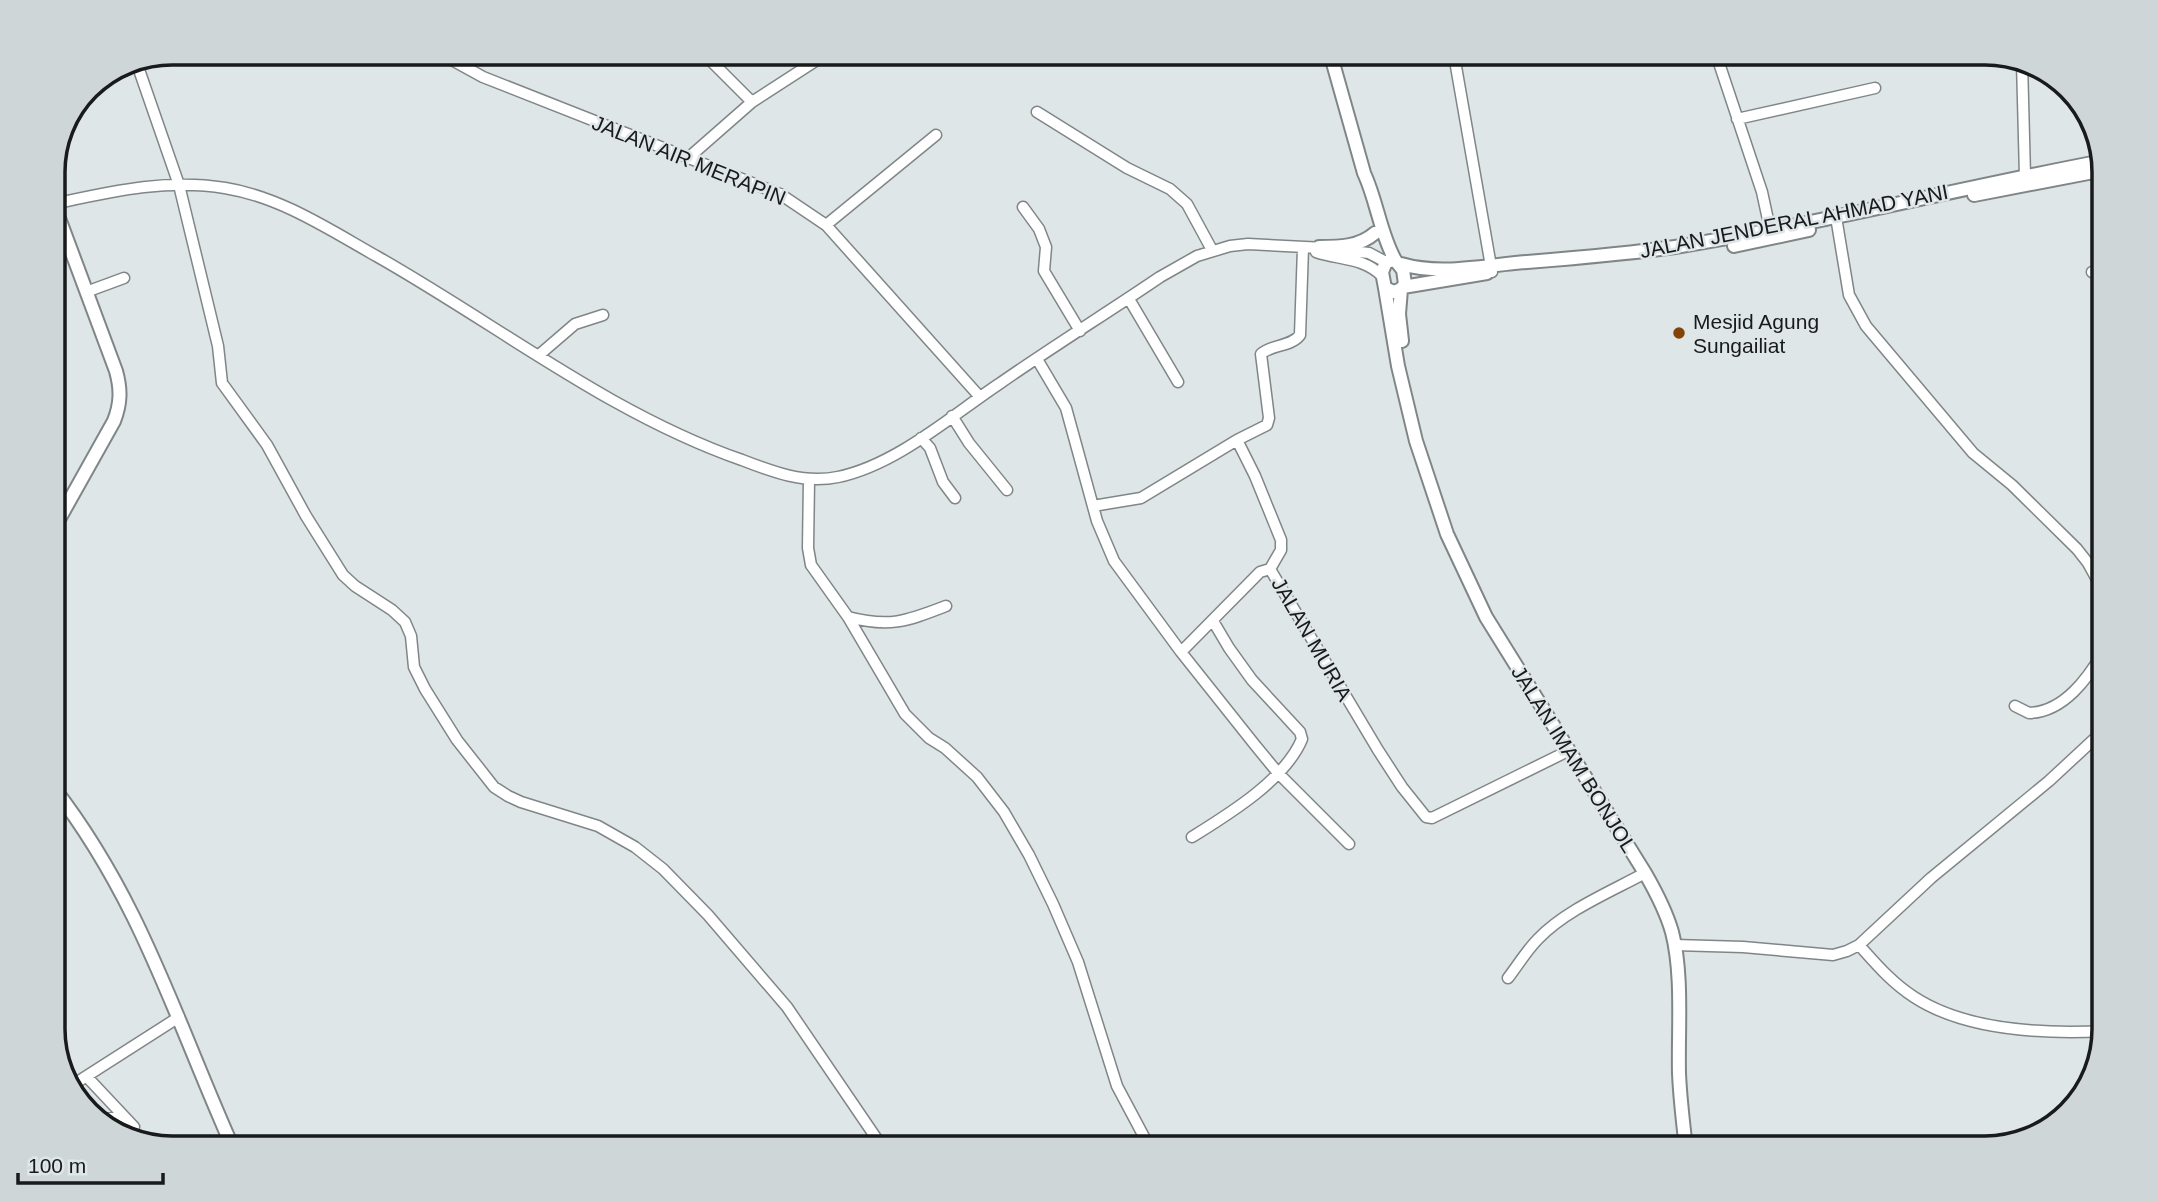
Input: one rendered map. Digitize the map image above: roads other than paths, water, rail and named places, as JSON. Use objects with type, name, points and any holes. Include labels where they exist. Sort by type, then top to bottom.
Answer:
[{"type":"main road","points":[[1334,65],[1392,262]]},
{"type":"main road","name":"JALAN JENDERAL AHMAD YANI","points":[[1384,282],[1394,292],[1492,268],[1672,247],[2092,163]]},
{"type":"main road","name":"JALAN JENDERAL AHMAD YANI","points":[[1392,262],[1435,271],[1592,264],[1734,246],[2092,172]]},
{"type":"main road","points":[[1364,173],[1364,193],[1375,233],[1392,262]]},
{"type":"main road","points":[[1310,248],[1357,244],[1375,233]]},
{"type":"main road","points":[[65,235],[116,371],[120,401],[108,433],[65,509]]},
{"type":"main road","points":[[1384,282],[1383,266],[1392,262]]},
{"type":"main road","name":"JALAN IMAM BONJOL","points":[[1392,262],[1405,280],[1399,314],[1404,366],[1402,383]]},
{"type":"main road","name":"JALAN IMAM BONJOL","points":[[1384,282],[1402,383],[1419,453],[1447,534],[1486,617],[1645,873],[1665,913],[1675,945],[1679,1073],[1685,1136]]},
{"type":"main road","points":[[65,805],[107,866],[136,919],[227,1136]]},
{"type":"street","name":"JALAN AIR MERAPIN","points":[[461,65],[483,77],[780,194],[826,225],[980,397]]},
{"type":"street","points":[[715,65],[752,102]]},
{"type":"street","points":[[687,159],[752,102],[809,65]]},
{"type":"street","points":[[1456,65],[1492,268]]},
{"type":"street","points":[[1720,65],[1762,192],[1770,229]]},
{"type":"street","points":[[139,71],[179,185],[218,346],[224,387],[267,445],[319,539],[343,575],[405,622],[411,636],[414,667],[457,740],[501,792],[521,802],[598,826],[635,847],[663,869],[708,915],[787,1007],[874,1136]]},
{"type":"street","points":[[2022,71],[2025,176]]},
{"type":"street","points":[[1737,119],[1875,88]]},
{"type":"street","points":[[1037,112],[1127,168],[1178,195],[1193,212],[1212,250]]},
{"type":"street","points":[[826,225],[936,135]]},
{"type":"street","points":[[65,201],[136,187],[179,185],[226,188],[271,202],[316,221],[616,402],[696,444],[769,470],[809,480],[848,475],[886,458],[921,438],[1179,265],[1212,250],[1248,244],[1310,248],[1369,253],[1392,262]]},
{"type":"street","points":[[1023,207],[1039,229],[1046,247],[1044,271],[1080,331]]},
{"type":"street","points":[[1837,223],[1849,295],[1867,326],[1973,453],[2012,485],[2077,549],[2092,570]]},
{"type":"street","points":[[1310,248],[1319,254],[1357,260],[1373,268],[1384,282]]},
{"type":"street","points":[[1093,506],[1127,502],[1150,494],[1237,440],[1263,428],[1269,415],[1260,359],[1262,352],[1293,342],[1300,335],[1310,248]]},
{"type":"street","points":[[86,292],[124,278]]},
{"type":"street","points":[[1129,299],[1178,382]]},
{"type":"street","points":[[539,355],[575,324],[603,315]]},
{"type":"street","points":[[1037,359],[1066,408],[1102,538],[1114,561],[1181,652],[1278,773],[1349,844]]},
{"type":"street","points":[[952,416],[969,443],[1007,490]]},
{"type":"street","points":[[921,438],[930,448],[939,473],[955,498]]},
{"type":"street","points":[[1237,440],[1281,540],[1281,550],[1270,569]]},
{"type":"street","points":[[809,480],[808,548],[811,565],[848,617],[905,714],[929,738],[945,748],[977,777],[1004,812],[1054,904],[1078,962],[1117,1086],[1143,1136]]},
{"type":"street","name":"JALAN MURIA","points":[[1181,652],[1260,572],[1270,569],[1378,750],[1426,817],[1432,818],[1569,751]]},
{"type":"street","points":[[848,617],[892,623],[946,606]]},
{"type":"street","points":[[1192,837],[1237,808],[1278,773],[1302,742],[1300,732],[1252,680],[1213,621]]},
{"type":"street","points":[[2015,706],[2029,713],[2049,708],[2080,686],[2092,670]]},
{"type":"street","points":[[1675,945],[1743,947],[1833,955],[1859,945],[1931,878],[2092,741]]},
{"type":"street","points":[[1508,978],[1530,947],[1547,931],[1581,908],[1645,873]]},
{"type":"street","points":[[1859,945],[1899,986],[1937,1010],[2028,1031],[2092,1032]]},
{"type":"street","points":[[79,1082],[179,1017]]},
{"type":"street","points":[[87,1077],[134,1127]]},
{"type":"street","points":[[111,1117],[121,1115]]},
{"type":"place","name":"Mesjid Agung Sungailiat","points":[[1679,333]]}]
